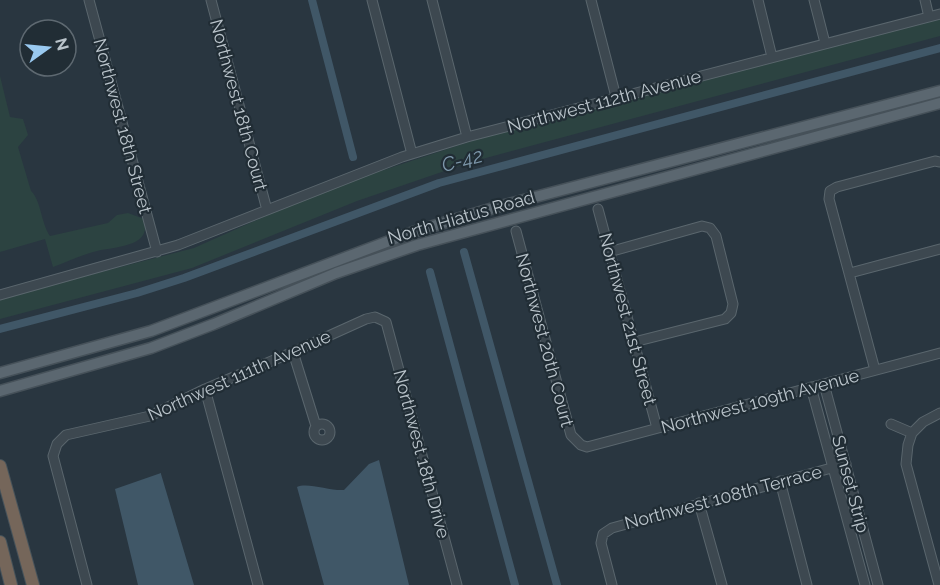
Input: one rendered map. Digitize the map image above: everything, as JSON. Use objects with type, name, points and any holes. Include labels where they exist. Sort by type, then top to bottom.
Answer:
[{"type":"highway","points":[[0,466],[33,585]]},
{"type":"highway","points":[[0,542],[11,585]]},
{"type":"main road","name":"North Hiatus Road","points":[[0,374],[151,331],[413,232],[497,207],[940,91]]},
{"type":"main road","name":"North Hiatus Road","points":[[0,391],[151,348],[336,273],[417,245],[940,103]]},
{"type":"main road","points":[[734,144],[738,157]]},
{"type":"street","name":"Northwest 18th Street","points":[[89,0],[157,252]]},
{"type":"street","name":"Northwest 18th Court","points":[[211,0],[267,210]]},
{"type":"street","points":[[372,0],[412,154]]},
{"type":"street","points":[[432,0],[467,137]]},
{"type":"street","points":[[591,0],[616,97]]},
{"type":"street","points":[[758,0],[772,57]]},
{"type":"street","points":[[814,0],[825,44]]},
{"type":"street","points":[[925,0],[929,17]]},
{"type":"street","name":"Northwest 112th Avenue","points":[[0,295],[157,252],[412,154],[467,137],[940,14]]},
{"type":"street","points":[[875,370],[829,199],[830,191],[837,187],[935,161],[940,162]]},
{"type":"street","name":"Northwest 21st Street","points":[[598,209],[657,428]]},
{"type":"street","points":[[609,252],[702,226],[710,228],[716,236],[733,304],[731,313],[725,319],[634,342]]},
{"type":"street","name":"Northwest 20th Court","points":[[516,231],[571,435],[580,445]]},
{"type":"street","points":[[850,273],[940,249]]},
{"type":"street","name":"Northwest 111th Avenue","points":[[87,585],[53,456],[57,444],[66,435],[150,416],[205,389],[366,319],[375,317],[386,322]]},
{"type":"street","name":"Northwest 18th Drive","points":[[386,322],[457,585]]},
{"type":"street","points":[[293,352],[316,426]]},
{"type":"street","name":"Northwest 109th Avenue","points":[[580,445],[587,447],[940,353]]},
{"type":"street","name":"Sunset Strip","points":[[824,384],[879,585]]},
{"type":"street","name":"Sunset Strip","points":[[811,387],[865,585]]},
{"type":"street","points":[[205,389],[258,585]]},
{"type":"street","points":[[939,585],[906,464],[912,433],[923,422],[940,413]]},
{"type":"street","points":[[891,424],[912,433]]},
{"type":"street","name":"Northwest 108th Terrace","points":[[612,585],[601,543],[603,534],[612,528],[846,464]]},
{"type":"street","points":[[780,481],[807,585]]},
{"type":"street","points":[[699,503],[722,585]]},
{"type":"green space","points":[[940,17],[940,36],[471,162],[357,201],[192,268],[0,319],[0,298],[194,248],[326,189],[481,138]]},
{"type":"green space","points":[[0,76],[10,117],[23,119],[28,135],[18,147],[31,191],[37,200],[50,236],[108,223],[117,215],[128,213],[144,219],[145,229],[137,241],[88,254],[53,267],[45,239],[0,252]]},
{"type":"water","points":[[379,460],[409,585],[324,585],[297,487],[344,490],[369,464]]},
{"type":"water","points":[[161,473],[194,585],[138,585],[115,489]]},
{"type":"waterway","points":[[312,0],[353,157]]},
{"type":"waterway","name":"C-42","points":[[0,329],[137,293],[184,278],[439,183],[940,48]]},
{"type":"waterway","points":[[464,252],[557,585]]},
{"type":"waterway","points":[[430,272],[515,585]]}]
